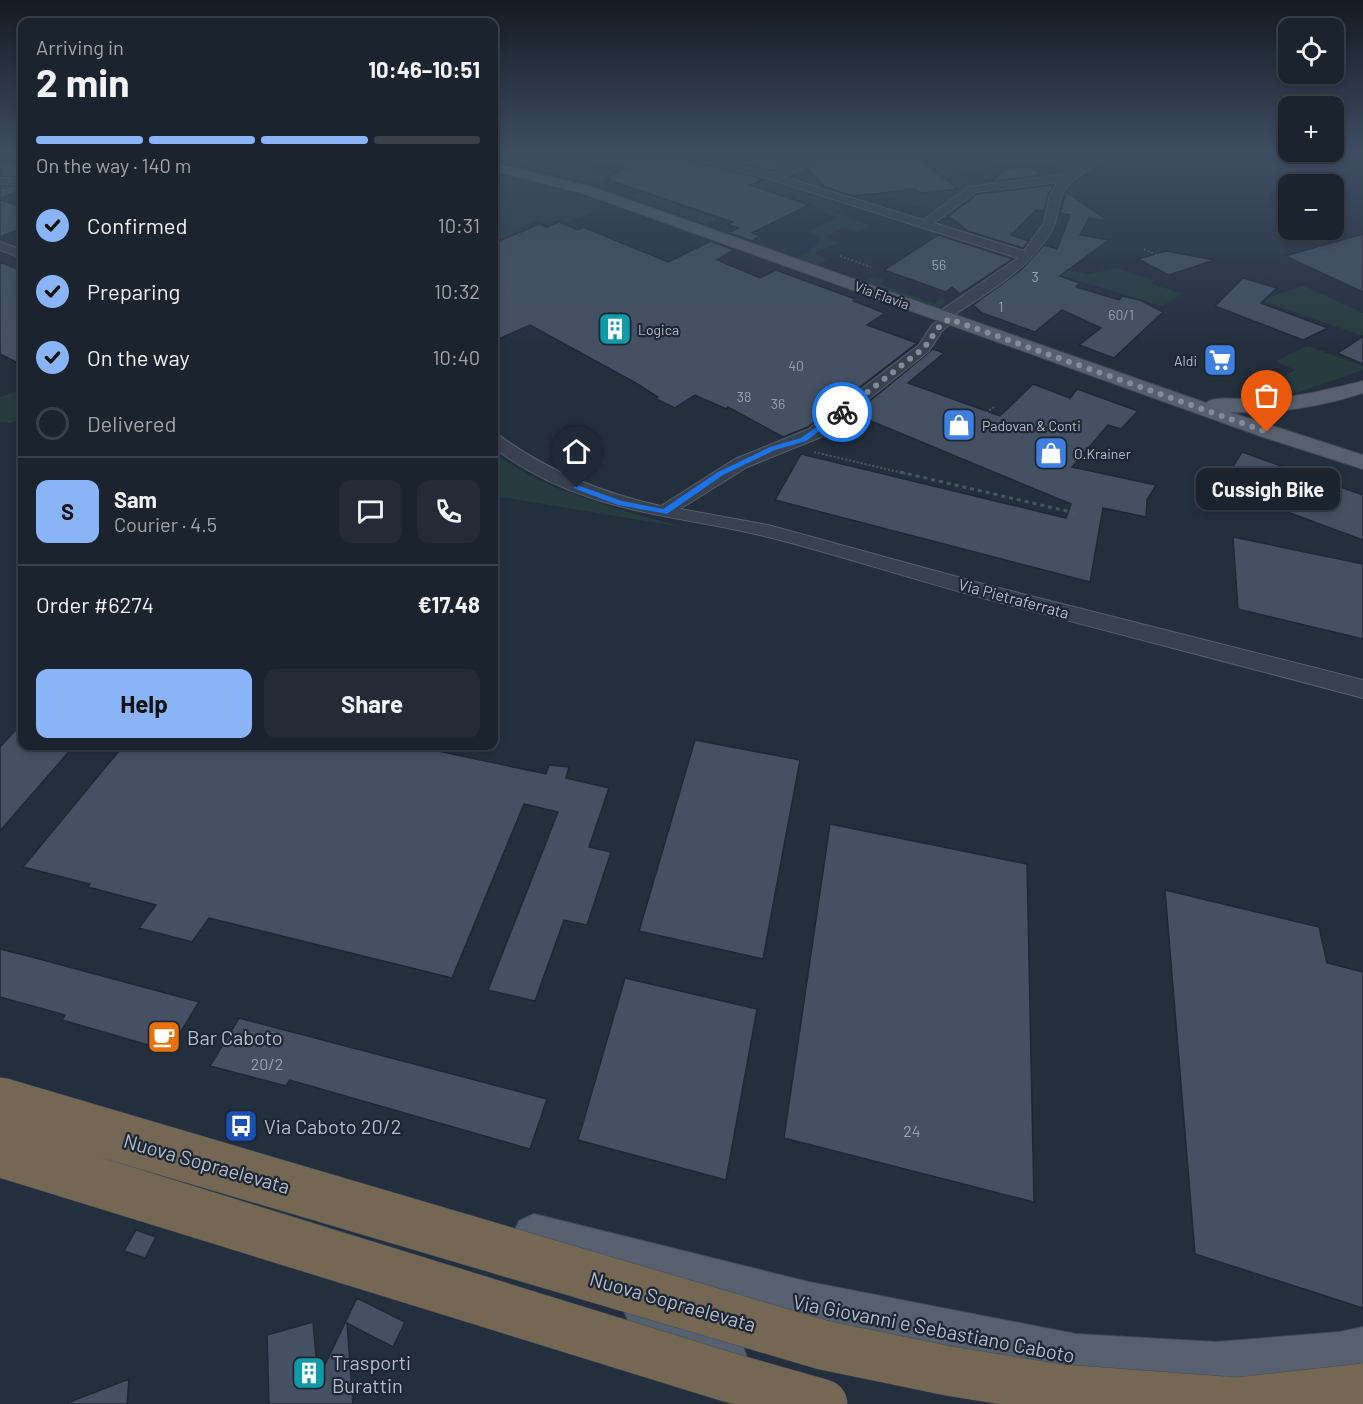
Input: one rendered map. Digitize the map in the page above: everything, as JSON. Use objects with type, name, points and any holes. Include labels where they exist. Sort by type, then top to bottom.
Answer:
[{"type":"highway","name":"Nuova Sopraelevata","points":[[11,1090],[823,1345],[949,1371],[1060,1389],[1237,1402],[1363,1388]]},
{"type":"highway","points":[[0,1152],[719,1375],[823,1404]]},
{"type":"main road","name":"Via Flavia","points":[[667,218],[1267,432],[1363,472]]},
{"type":"main road","points":[[1171,398],[1247,407],[1290,405],[1330,398],[1363,387]]},
{"type":"main road","points":[[1319,422],[1330,398]]},
{"type":"main road","points":[[1290,405],[1274,411],[1264,421],[1267,432],[1292,430],[1319,422]]},
{"type":"main road","points":[[1319,422],[1343,446],[1363,460]]},
{"type":"main road","name":"Via Flavia","points":[[1267,432],[1363,460]]},
{"type":"main road","name":"Via Giovanni e Sebastiano Caboto","points":[[11,1090],[511,1230],[809,1305],[1076,1357],[1216,1365],[1340,1355],[1363,1350]]},
{"type":"main road","name":"Via Giovanni e Sebastiano Caboto","points":[[511,1230],[644,1303],[735,1369],[803,1404]]},
{"type":"street","points":[[904,218],[1026,256]]},
{"type":"street","points":[[925,224],[934,218]]},
{"type":"street","points":[[664,512],[721,474],[763,453],[803,440],[815,433],[924,348],[945,317],[1026,256],[1034,248],[1052,218]]},
{"type":"street","points":[[0,246],[18,253]]},
{"type":"street","name":"Via Pietraferrata","points":[[498,443],[521,461],[557,480],[621,503],[768,531],[983,591],[1363,688]]},
{"type":"street","points":[[0,1142],[11,1090]]},
{"type":"path","points":[[1144,249],[1161,257]]},
{"type":"path","points":[[840,256],[871,267]]},
{"type":"path","points":[[987,413],[994,407]]},
{"type":"path","points":[[787,444],[1075,513]]},
{"type":"green space","points":[[498,218],[580,218],[568,222],[559,219],[547,224],[537,220],[520,228],[547,240],[524,250],[498,238]]},
{"type":"green space","points":[[688,218],[718,219],[706,224]]},
{"type":"green space","points":[[837,218],[848,218],[869,226],[858,232],[845,227],[826,237],[837,243],[814,254],[827,259],[817,265],[799,258],[819,243],[820,238],[809,232]]},
{"type":"green space","points":[[1040,261],[1088,275],[1114,268],[1155,280],[1150,283],[1182,294],[1162,306],[1026,265]]},
{"type":"green space","points":[[874,276],[885,280],[880,284],[934,304],[941,298],[947,301],[938,308],[865,282]]},
{"type":"green space","points":[[1304,286],[1363,313],[1363,336],[1260,300]]},
{"type":"green space","points":[[1307,346],[1363,366],[1363,370],[1285,397],[1264,401],[1246,395],[1295,370],[1276,361]]},
{"type":"green space","points":[[18,390],[18,420],[10,423],[0,422],[0,397]]},
{"type":"green space","points":[[498,456],[537,479],[560,489],[682,527],[498,497]]},
{"type":"building","points":[[0,218],[18,218],[18,230],[0,237]]},
{"type":"building","points":[[720,218],[784,218],[752,233],[760,236],[752,241],[729,233],[738,228],[728,224],[733,222]]},
{"type":"building","points":[[951,218],[1028,218],[1011,235],[1029,241],[1023,248],[968,231]]},
{"type":"building","points":[[1069,218],[1103,218],[1108,221],[1089,218],[1080,235],[1109,240],[1060,276],[1080,283],[1076,287],[1119,300],[1122,296],[1140,300],[1163,312],[1114,358],[1079,345],[1101,328],[1062,310],[1035,332],[982,313],[973,305],[1020,271],[1044,245],[1057,249]]},
{"type":"building","points":[[559,222],[578,230],[583,227],[668,262],[711,241],[734,250],[717,260],[760,278],[776,270],[855,299],[853,301],[885,313],[867,325],[917,343],[808,427],[783,437],[728,407],[726,409],[695,395],[675,408],[656,399],[658,397],[634,382],[530,325],[498,339],[498,241],[539,224],[547,227]]},
{"type":"building","points":[[1363,234],[1363,292],[1285,256],[1344,240]]},
{"type":"building","points":[[938,235],[1013,259],[960,294],[952,287],[946,292],[884,270]]},
{"type":"building","points":[[1166,251],[1215,260],[1169,275],[1138,259]]},
{"type":"building","points":[[0,262],[18,269],[18,363],[0,354]]},
{"type":"building","points":[[1243,278],[1277,288],[1261,303],[1328,328],[1303,340],[1215,306]]},
{"type":"building","points":[[1363,336],[1363,364],[1337,353],[1350,345]]},
{"type":"building","points":[[933,349],[944,353],[908,383],[1000,416],[1033,384],[1070,398],[1077,389],[1138,411],[1121,429],[1108,425],[1072,467],[1156,485],[1147,500],[1146,517],[1103,508],[1090,582],[775,500],[801,454],[1066,518],[1071,504],[854,414]]},
{"type":"building","points":[[1242,452],[1363,495],[1363,540],[1220,487]]},
{"type":"building","points":[[1233,537],[1363,564],[1363,639],[1238,609]]},
{"type":"building","points":[[18,727],[18,750],[71,750],[0,831],[0,747]]},
{"type":"building","points":[[695,740],[800,760],[763,959],[639,931]]},
{"type":"building","points":[[120,750],[434,750],[546,774],[549,765],[569,767],[566,778],[609,788],[589,847],[611,852],[587,925],[564,920],[535,1001],[488,990],[558,812],[524,804],[452,978],[209,918],[192,942],[139,928],[156,905],[88,887],[90,884],[23,867]]},
{"type":"building","points":[[830,824],[1027,864],[1034,1202],[784,1138]]},
{"type":"building","points":[[1165,890],[1319,927],[1327,963],[1363,972],[1363,1308],[1195,1254]]},
{"type":"building","points":[[0,949],[199,1002],[169,1051],[62,1020],[65,1015],[0,997]]},
{"type":"building","points":[[625,978],[757,1009],[726,1180],[578,1140]]},
{"type":"building","points":[[239,1018],[547,1099],[530,1149],[290,1080],[286,1086],[210,1066]]},
{"type":"building","points":[[136,1230],[156,1237],[145,1258],[124,1251]]},
{"type":"building","name":"Trasporti Burattin","points":[[357,1298],[405,1322],[393,1347],[347,1323],[353,1404],[269,1404],[267,1335],[313,1322],[318,1379]]},
{"type":"building","points":[[129,1379],[127,1404],[67,1403]]},
{"type":"way so far","points":[[842,412],[924,348],[938,328],[949,319],[1267,432]]},
{"type":"place","name":"Logica","points":[[615,329]]},
{"type":"place","name":"Aldi","points":[[1220,360]]},
{"type":"place","name":"Padovan & Conti","points":[[959,425]]},
{"type":"place","name":"Cussigh Bike","points":[[1267,432]]},
{"type":"place","name":"O.Krainer","points":[[1051,453]]},
{"type":"place","name":"Bar Caboto","points":[[164,1037]]},
{"type":"place","name":"Via Caboto 20/2","points":[[241,1126]]},
{"type":"place","name":"Trasporti Burattin","points":[[309,1373]]},
{"type":"route","points":[[577,488],[621,503],[664,512],[721,474],[753,457],[772,448],[803,440],[842,412]]}]
